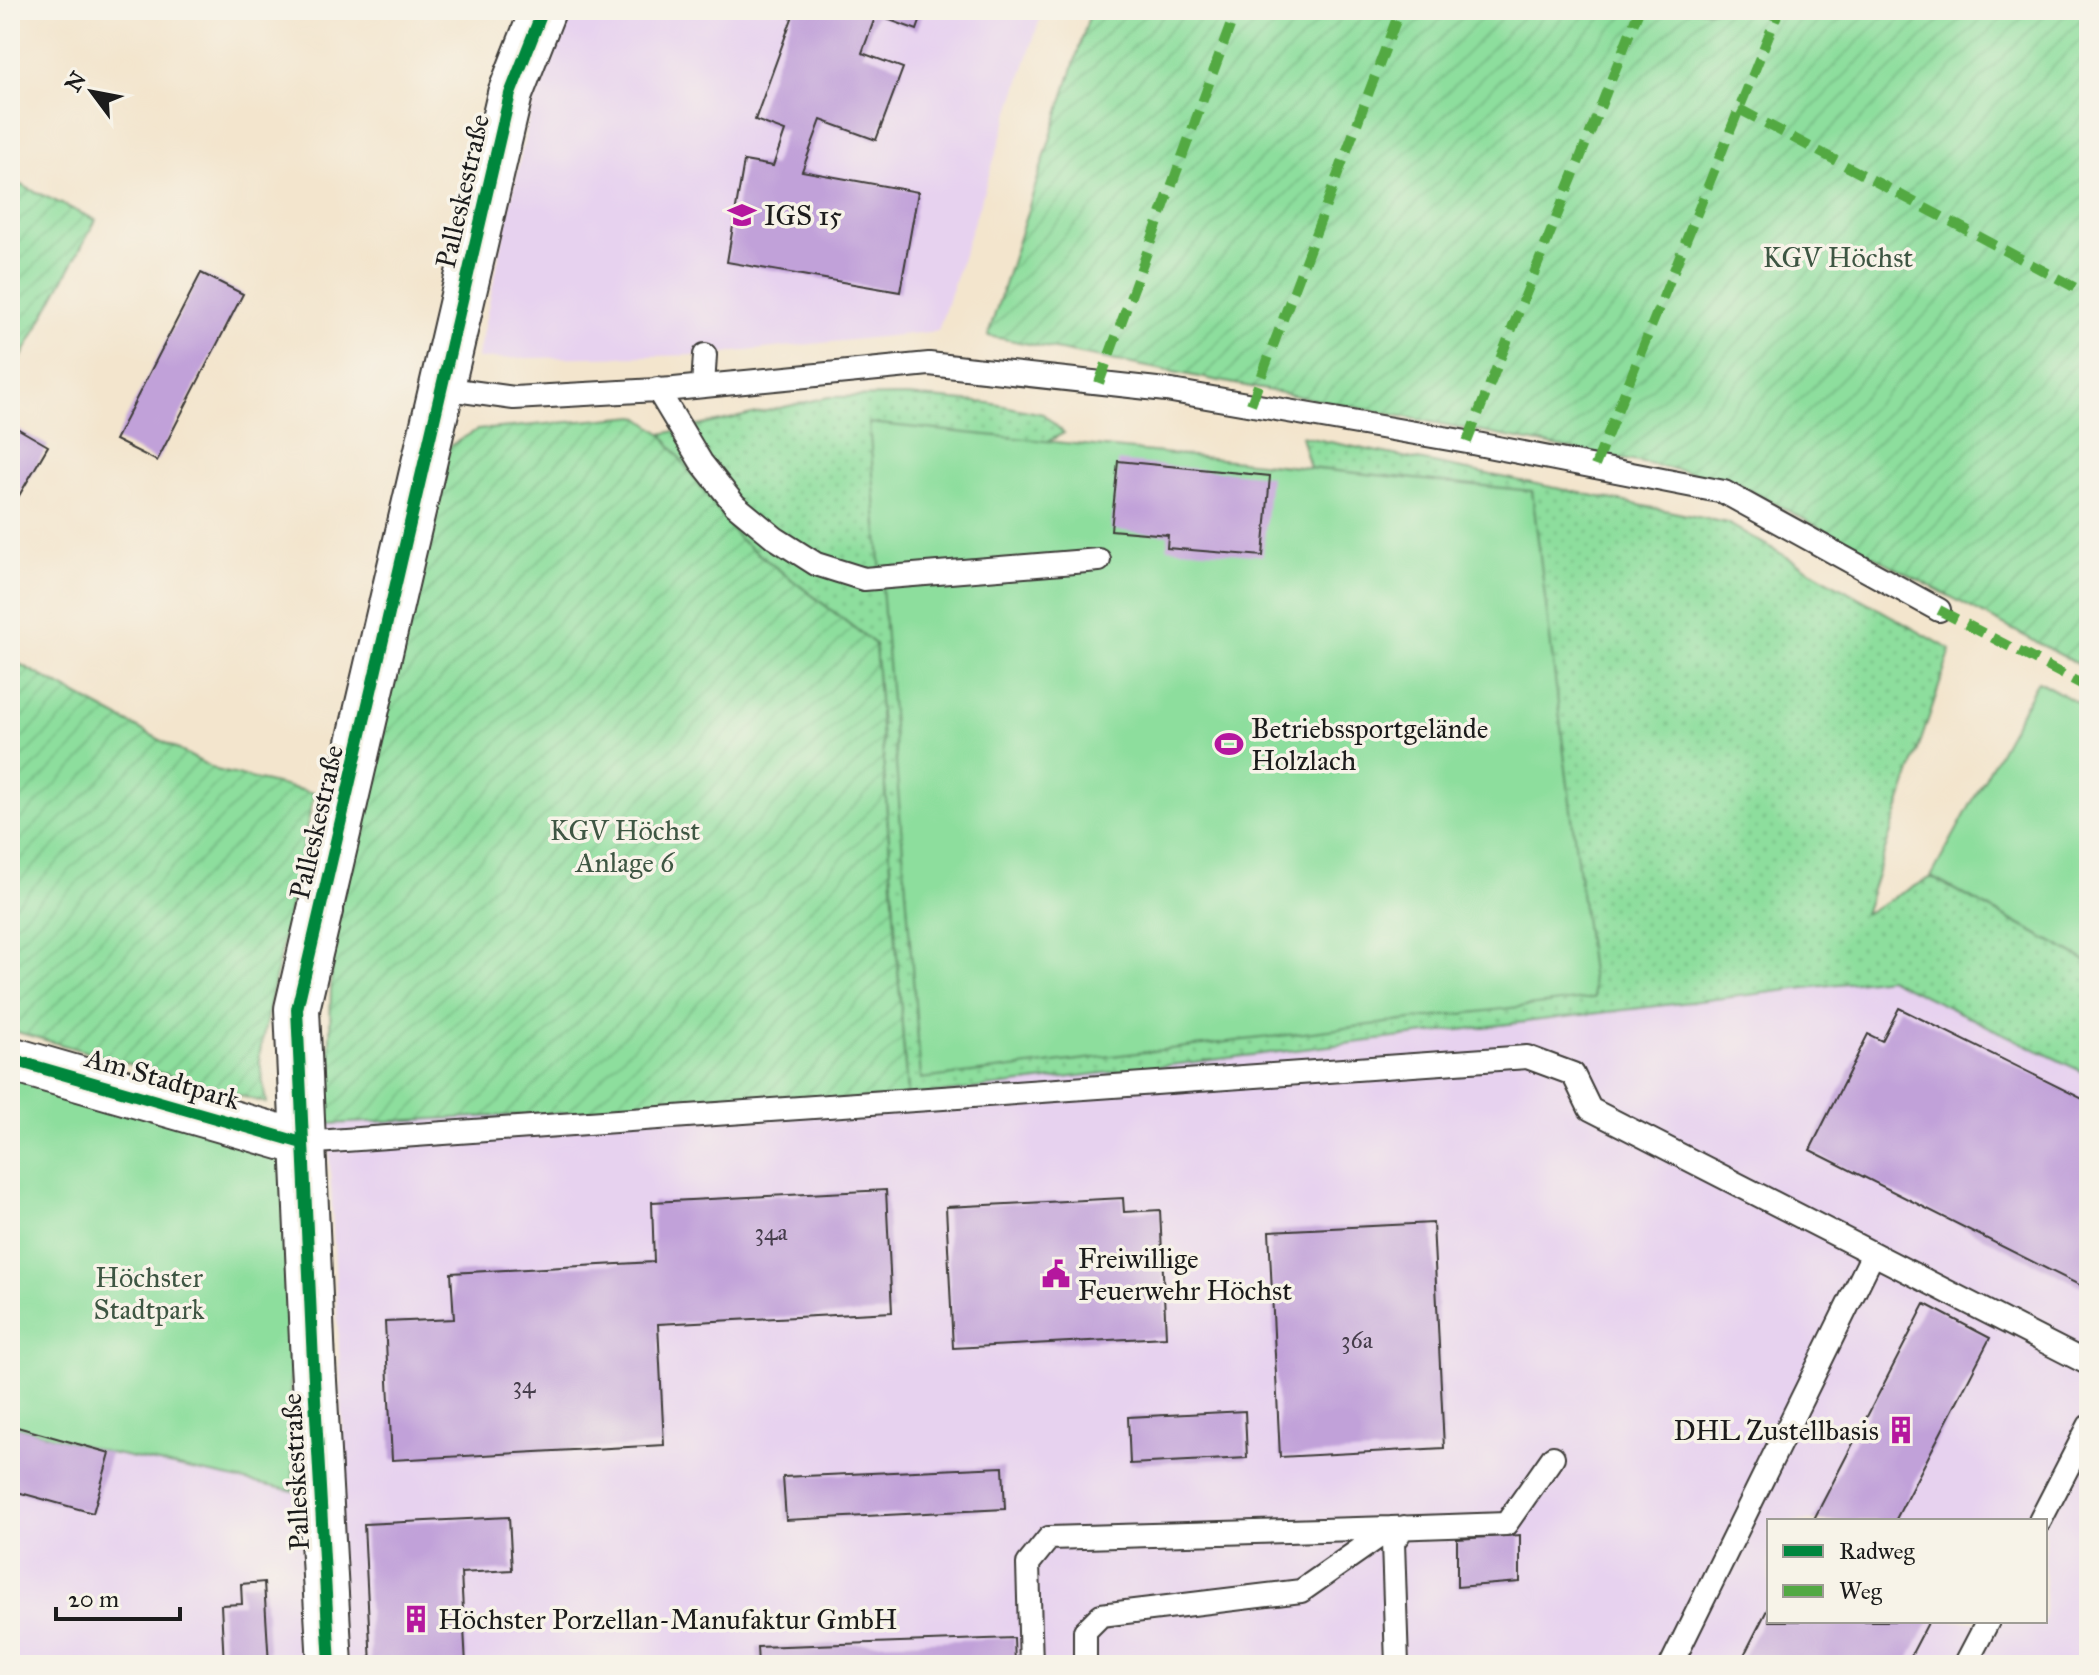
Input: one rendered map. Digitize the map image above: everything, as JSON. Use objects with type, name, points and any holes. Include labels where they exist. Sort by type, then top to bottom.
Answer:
[{"type":"street","name":"Palleskestraße","points":[[330,1665],[297,1009],[510,94],[543,10]]},
{"type":"street","name":"Am Stadtpark","points":[[10,1059],[302,1143]]},
{"type":"lane","points":[[703,386],[705,355]]},
{"type":"lane","points":[[441,388],[514,398],[703,386],[929,364],[1166,390],[1467,442],[1724,492],[1939,610]]},
{"type":"lane","points":[[657,389],[701,462],[735,505],[775,538],[816,564],[864,579],[1099,560]]},
{"type":"lane","points":[[302,1143],[1527,1057],[1573,1074],[1590,1109],[2089,1364]]},
{"type":"lane","points":[[1671,1665],[1873,1254]]},
{"type":"lane","points":[[2041,1519],[2089,1426]]},
{"type":"lane","points":[[1031,1665],[1028,1564],[1049,1538],[1506,1524],[1553,1457]]},
{"type":"lane","points":[[1085,1665],[1085,1631],[1101,1615],[1301,1591],[1398,1527]]},
{"type":"lane","points":[[1397,1665],[1393,1542],[1398,1527]]},
{"type":"lane","points":[[1965,1665],[1987,1623]]},
{"type":"shaded area","name":"IGS 15","points":[[568,10],[1043,10],[938,331],[705,355],[477,359],[533,99]]},
{"type":"shaded area","points":[[1888,977],[2089,1075],[2089,1665],[10,1665],[10,1425],[110,1453],[294,1491],[346,1491],[328,1124],[907,1097]]},
{"type":"green space","name":"KGV Höchst","points":[[1091,10],[2089,10],[2089,670],[1730,480],[988,336]]},
{"type":"green space","points":[[10,180],[96,220],[10,378]]},
{"type":"green space","name":"Betriebssportgelände Holzlach","points":[[907,396],[989,403],[1043,414],[1064,433],[966,484],[1344,587],[1301,436],[1727,523],[1951,650],[1864,914],[1931,877],[2089,962],[2089,1075],[1888,978],[907,1097],[875,644],[739,539],[662,434],[829,397]]},
{"type":"green space","name":"KGV Höchst Anlage 6","points":[[637,416],[662,434],[739,539],[875,644],[907,1097],[328,1124],[332,942],[448,447],[477,430]]},
{"type":"green space","name":"Betriebssportgelände Holzlach","points":[[869,423],[1532,491],[1594,998],[921,1079]]},
{"type":"green space","points":[[10,659],[216,770],[314,793],[259,1056],[266,1103],[10,1030]]},
{"type":"green space","points":[[2038,681],[2089,709],[2089,962],[1931,877]]},
{"type":"green space","name":"Höchster Stadtpark","points":[[10,1075],[283,1150],[294,1491],[110,1453],[10,1425]]},
{"type":"building","points":[[795,10],[924,10],[917,30],[876,15],[862,53],[903,68],[876,140],[821,120],[802,171],[918,192],[900,292],[727,262],[744,161],[773,166],[785,131],[755,120]]},
{"type":"building","points":[[201,273],[243,294],[157,461],[115,440]]},
{"type":"building","points":[[10,424],[48,446],[10,511]]},
{"type":"building","points":[[1118,461],[1270,476],[1263,556],[1167,548],[1168,535],[1111,530]]},
{"type":"building","points":[[1899,1008],[2089,1102],[2089,1290],[1810,1150],[1868,1034],[1882,1041]]},
{"type":"building","points":[[886,1190],[892,1312],[658,1324],[664,1445],[392,1460],[385,1322],[454,1319],[451,1273],[654,1262],[652,1202]]},
{"type":"building","name":"Freiwillige Feuerwehr Höchst","points":[[1123,1198],[1124,1212],[1160,1210],[1166,1337],[953,1348],[946,1207]]},
{"type":"building","points":[[1433,1223],[1444,1448],[1280,1457],[1269,1231]]},
{"type":"building","name":"DHL Zustellbasis","points":[[1925,1304],[1990,1338],[1896,1519],[1814,1519]]},
{"type":"building","points":[[1245,1411],[1247,1458],[1130,1464],[1128,1417]]},
{"type":"building","points":[[10,1425],[110,1453],[93,1513],[10,1490]]},
{"type":"building","points":[[1003,1467],[1005,1509],[786,1520],[783,1477]]},
{"type":"building","name":"Höchster Porzellan-Manufaktur GmbH","points":[[509,1517],[512,1570],[461,1573],[466,1665],[371,1665],[364,1524]]},
{"type":"building","points":[[1520,1535],[1520,1582],[1457,1587],[1457,1539]]},
{"type":"building","points":[[264,1582],[269,1665],[224,1665],[221,1605],[242,1604],[241,1584]]},
{"type":"building","points":[[1767,1610],[1767,1623],[1928,1623],[1906,1665],[1829,1665],[1823,1662],[1821,1665],[1739,1665]]},
{"type":"building","points":[[1014,1638],[1015,1665],[758,1665],[757,1647]]},
{"type":"marked path","points":[[1099,383],[1236,10]]},
{"type":"marked path","points":[[1251,404],[1400,10]]},
{"type":"marked path","points":[[1467,442],[1639,10]]},
{"type":"marked path","points":[[1595,466],[1779,10]]},
{"type":"marked path","points":[[1739,109],[2089,295]]},
{"type":"marked path","points":[[1939,610],[2089,688]]},
{"type":"cycle path","points":[[330,1665],[297,1009],[510,94],[543,10]]},
{"type":"cycle path","points":[[10,1059],[302,1143]]},
{"type":"place","name":"IGS 15","points":[[742,215]]},
{"type":"place","name":"Betriebssportgelände Holzlach","points":[[1229,744]]},
{"type":"place","name":"Freiwillige Feuerwehr Höchst","points":[[1056,1274]]},
{"type":"place","name":"DHL Zustellbasis","points":[[1901,1430]]},
{"type":"place","name":"Höchster Porzellan-Manufaktur GmbH","points":[[416,1619]]}]
